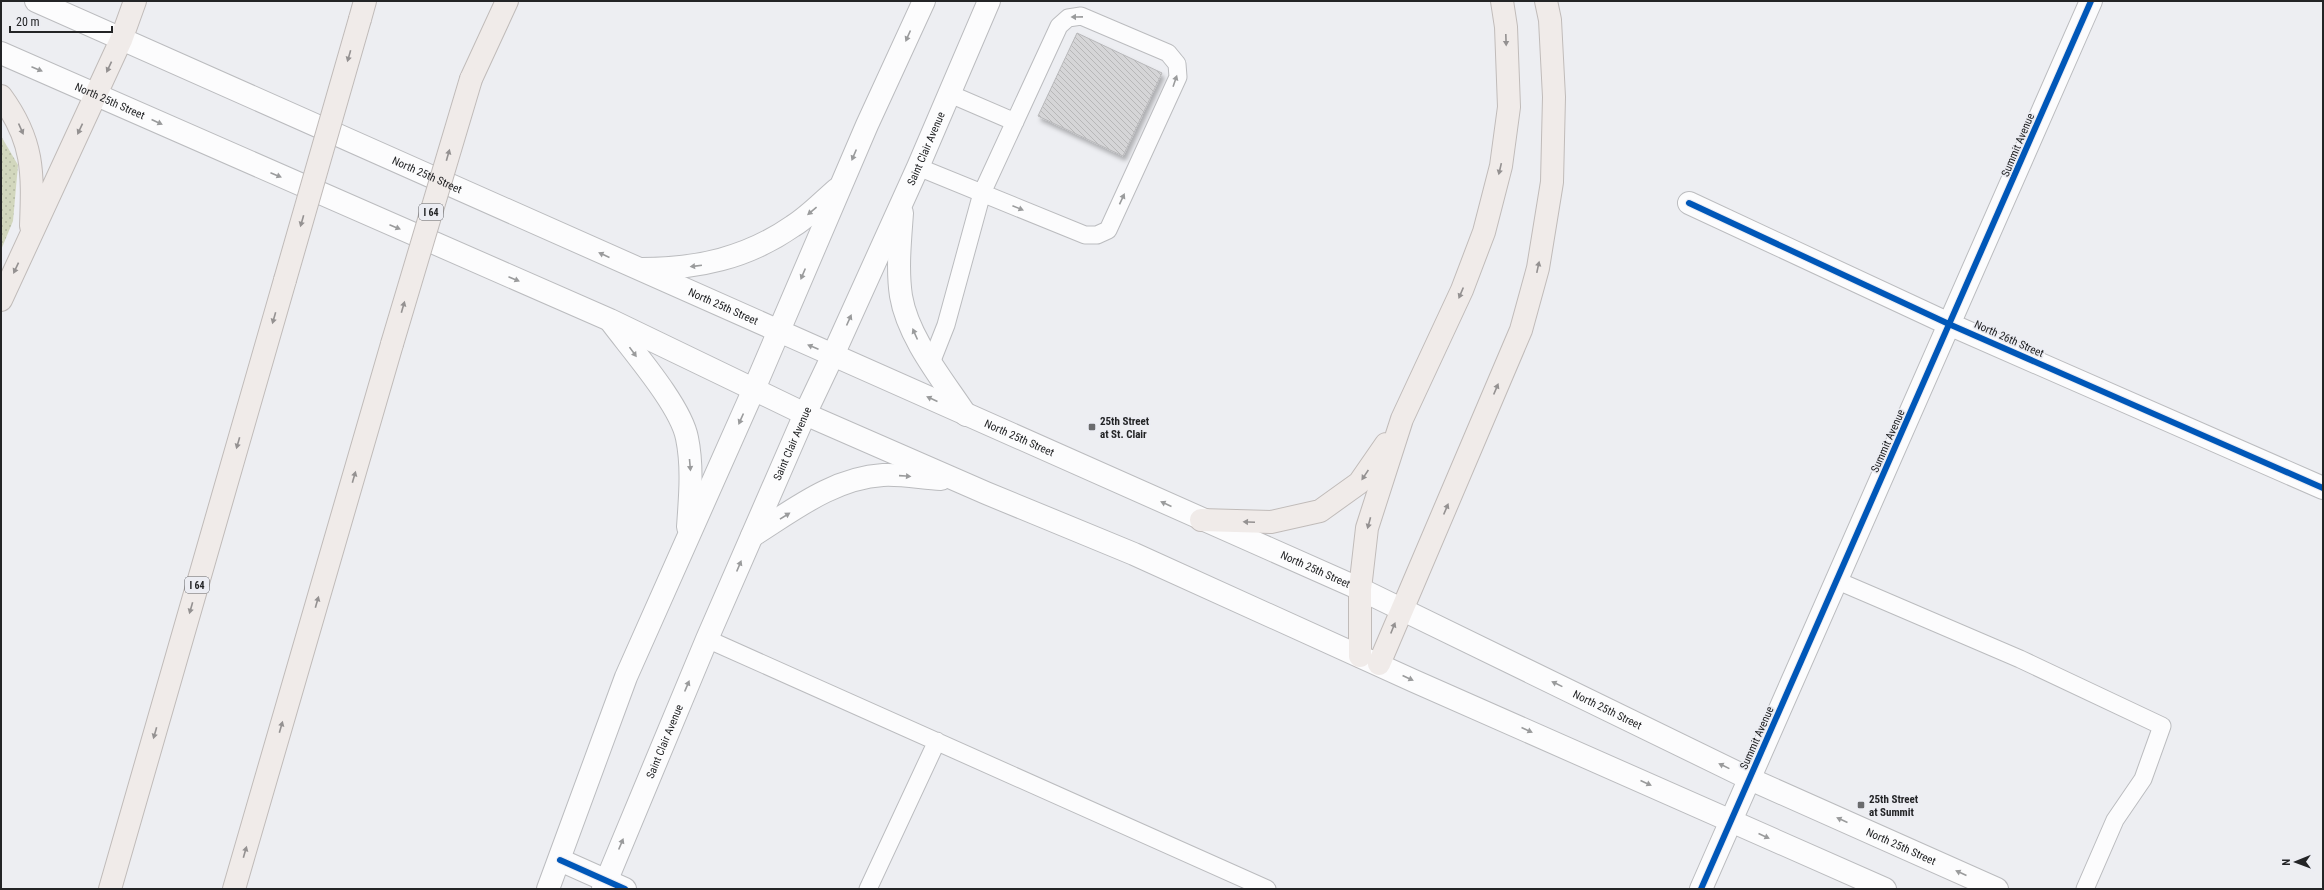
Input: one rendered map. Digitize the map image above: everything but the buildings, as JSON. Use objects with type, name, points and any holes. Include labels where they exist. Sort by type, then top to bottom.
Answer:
[{"type":"highway","points":[[1,300],[122,40],[135,1]]},
{"type":"highway","name":"I 64","points":[[234,889],[392,344],[471,79],[492,1]]},
{"type":"highway","points":[[471,79],[508,1]]},
{"type":"highway","points":[[1369,660],[1360,589],[1367,528],[1402,419],[1462,290],[1484,232],[1501,166],[1509,107],[1506,27],[1502,1]]},
{"type":"highway","points":[[1369,660],[1401,608],[1428,551],[1521,330],[1538,268],[1552,182],[1554,97],[1550,20],[1546,1]]},
{"type":"highway","name":"I 64","points":[[110,889],[362,10]]},
{"type":"highway","points":[[1,96],[22,129],[26,142],[33,181],[31,235]]},
{"type":"highway","points":[[1201,520],[1271,522],[1320,511],[1359,483],[1402,419]]},
{"type":"main road","name":"North 25th Street","points":[[36,1],[634,269],[834,355],[1201,520],[1360,589],[1750,779],[1997,889]]},
{"type":"main road","points":[[548,889],[560,860],[626,677],[754,390],[841,185],[924,1]]},
{"type":"main road","name":"Saint Clair Avenue","points":[[611,886],[707,639],[805,414],[834,355],[918,167],[989,1]]},
{"type":"main road","name":"Summit Avenue","points":[[1701,889],[1951,325],[2091,1]]},
{"type":"main road","name":"North 25th Street","points":[[1,53],[96,94],[256,167],[610,320],[805,414],[957,480],[1134,554],[1885,889]]},
{"type":"main road","points":[[634,269],[673,269],[705,265],[745,252],[793,226],[841,185]]},
{"type":"main road","points":[[904,197],[898,267],[901,298],[917,337],[931,363],[966,414]]},
{"type":"main road","name":"North 26th Street","points":[[1689,203],[1951,325],[2323,488]]},
{"type":"main road","points":[[610,320],[676,409],[687,437],[691,477],[687,540]]},
{"type":"main road","points":[[752,536],[826,490],[861,478],[884,475],[957,480]]},
{"type":"main road","points":[[560,860],[611,886]]},
{"type":"lane","points":[[918,167],[982,193],[1085,235],[1097,235],[1108,230],[1178,77],[1177,64],[1168,53],[1081,16],[1068,18],[1060,26],[982,193],[946,326],[931,363]]},
{"type":"lane","points":[[950,94],[1015,122]]},
{"type":"lane","points":[[1838,581],[2020,659],[2162,726],[2143,779],[2115,820],[2085,889]]},
{"type":"lane","points":[[707,639],[1267,889]]},
{"type":"lane","points":[[868,889],[937,742]]},
{"type":"green space","points":[[1,136],[18,165],[13,221],[1,250]]},
{"type":"cycle path","points":[[1701,889],[2091,1]]},
{"type":"cycle path","points":[[1689,203],[1951,325],[2323,488]]},
{"type":"cycle path","points":[[560,860],[625,889]]},
{"type":"place","name":"25th Street at St. Clair","points":[[1092,427]]},
{"type":"place","name":"25th Street at Summit","points":[[1861,805]]}]
